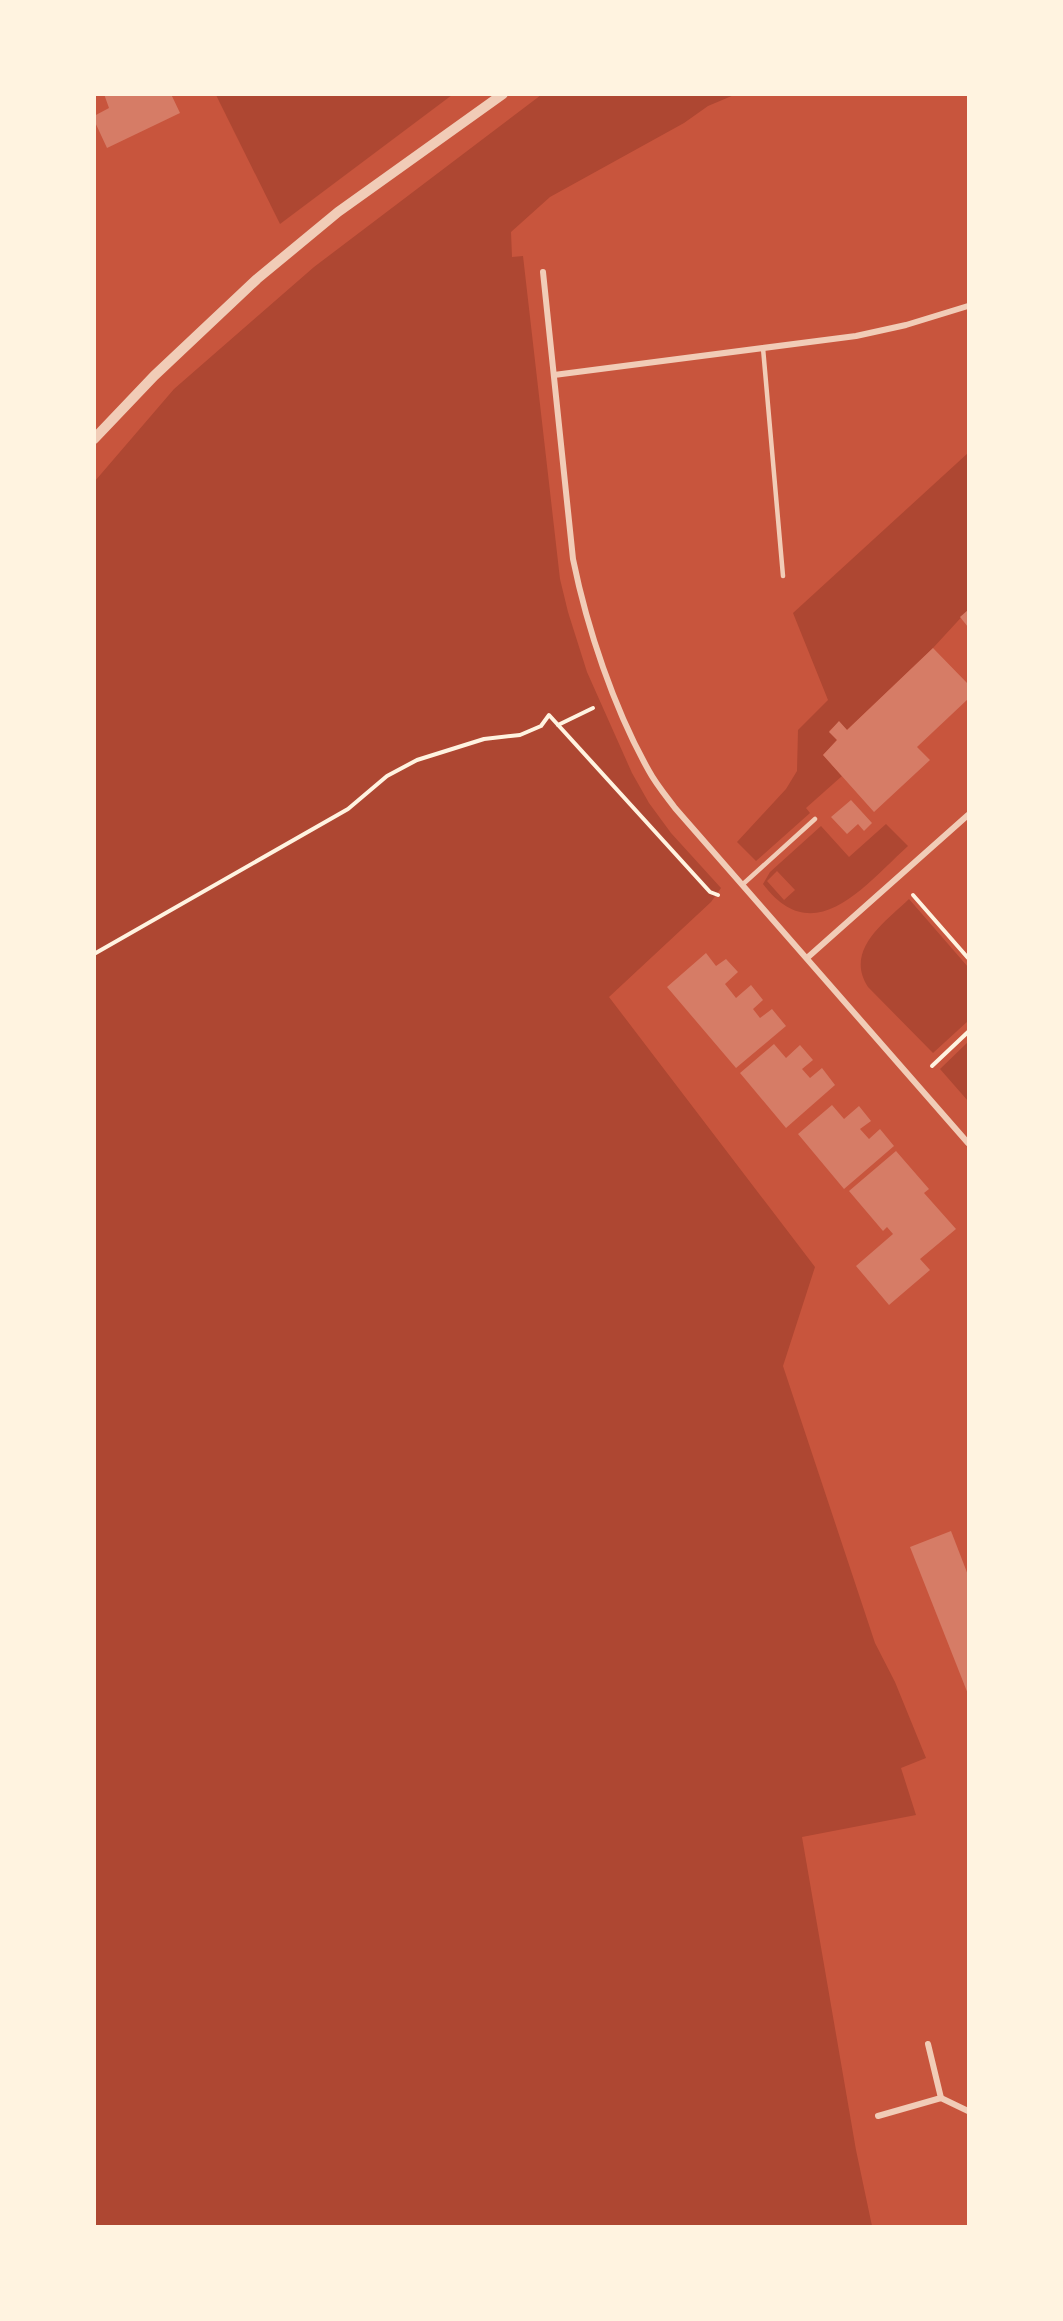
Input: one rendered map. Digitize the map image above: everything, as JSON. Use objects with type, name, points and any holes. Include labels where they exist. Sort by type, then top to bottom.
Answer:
[{"type":"street","points":[[94,439],[154,376],[257,279],[338,212],[502,94]]},
{"type":"street","points":[[543,272],[573,559],[582,605],[616,698],[650,772],[675,808],[913,1082],[969,1143]]},
{"type":"street","points":[[554,375],[856,336],[945,315],[969,306]]},
{"type":"street","points":[[807,958],[969,814]]},
{"type":"street","points":[[928,2044],[941,2098]]},
{"type":"street","points":[[878,2116],[941,2098],[969,2111]]},
{"type":"lane","points":[[764,348],[783,576]]},
{"type":"lane","points":[[742,885],[815,819]]},
{"type":"path","points":[[558,725],[616,698]]},
{"type":"path","points":[[94,954],[348,809],[387,776],[417,760],[484,739],[520,735],[541,726],[549,715],[710,892],[726,897],[742,885]]},
{"type":"path","points":[[898,878],[969,957]]},
{"type":"path","points":[[913,1082],[969,1032]]},
{"type":"shaded area","points":[[216,95],[452,95],[280,224]]},
{"type":"shaded area","points":[[541,95],[734,95],[708,106],[684,123],[550,197],[511,232],[512,257],[523,256],[560,579],[587,672],[632,773],[649,803],[671,833],[721,888],[711,902],[609,997],[815,1267],[783,1366],[875,1643],[895,1682],[926,1758],[901,1768],[916,1815],[802,1837],[856,2150],[872,2226],[95,2226],[95,481],[174,389],[314,267]]},
{"type":"shaded area","points":[[968,453],[968,610],[933,648],[847,730],[839,722],[829,731],[837,740],[823,755],[842,776],[806,808],[810,813],[756,861],[737,842],[786,789],[797,771],[798,730],[828,700],[793,613]]},
{"type":"shaded area","points":[[886,824],[908,846],[857,893],[838,905],[820,912],[801,912],[782,903],[763,884],[770,872],[821,826],[849,857]],"holes":[[[777,871],[795,890],[784,900],[767,881]]]},
{"type":"shaded area","points":[[909,899],[968,967],[968,1021],[933,1053],[868,987],[862,974],[861,961],[870,938]]},
{"type":"shaded area","points":[[968,1042],[968,1101],[940,1069]]},
{"type":"building","points":[[104,94],[171,94],[180,113],[107,148],[94,120],[94,116],[109,108]]},
{"type":"building","points":[[968,610],[968,627],[960,617]]},
{"type":"building","points":[[933,648],[968,684],[968,699],[917,747],[930,760],[874,812],[823,755],[837,740],[829,732],[839,721],[847,730]]},
{"type":"building","points":[[851,800],[872,823],[864,831],[858,824],[847,834],[831,817]]},
{"type":"building","points":[[706,953],[716,966],[726,959],[738,972],[725,984],[736,998],[751,985],[763,1000],[753,1009],[760,1018],[772,1009],[786,1026],[736,1068],[667,987]]},
{"type":"building","points":[[774,1044],[786,1058],[800,1045],[813,1060],[802,1069],[810,1078],[822,1068],[835,1085],[786,1128],[740,1073]]},
{"type":"building","points":[[832,1105],[844,1119],[859,1106],[871,1121],[860,1129],[869,1139],[880,1129],[894,1146],[844,1189],[798,1134]]},
{"type":"building","points":[[896,1151],[929,1189],[924,1193],[956,1229],[920,1259],[930,1270],[889,1305],[856,1266],[893,1234],[887,1227],[883,1231],[849,1191]]},
{"type":"building","points":[[951,1531],[968,1575],[968,1694],[910,1547]]}]
